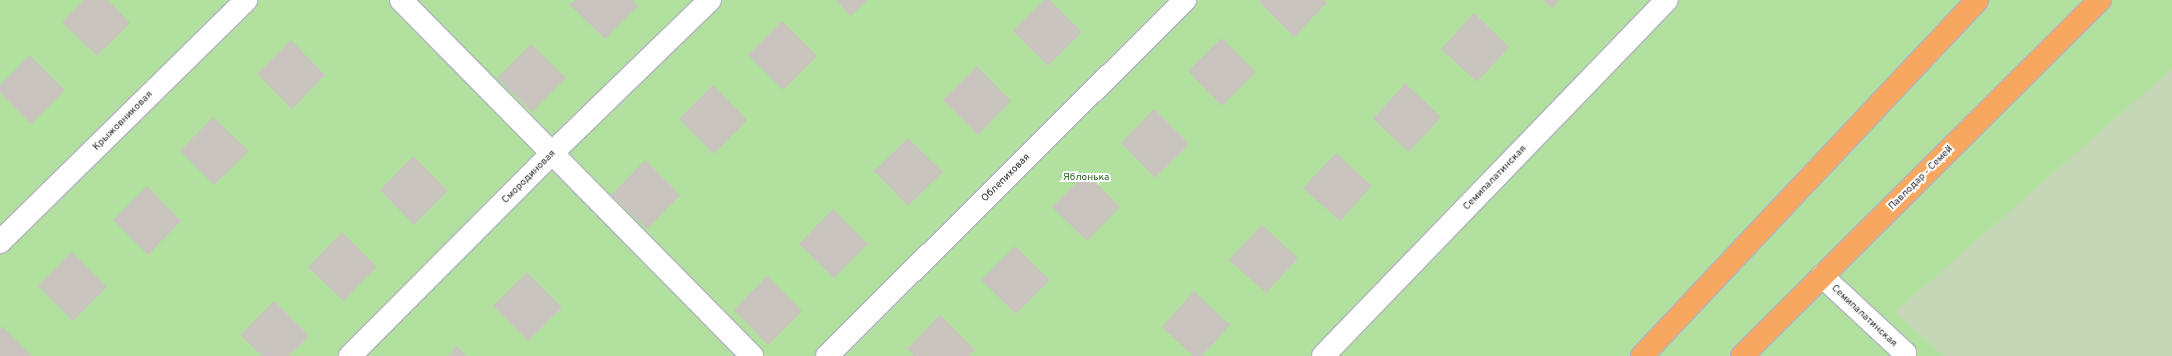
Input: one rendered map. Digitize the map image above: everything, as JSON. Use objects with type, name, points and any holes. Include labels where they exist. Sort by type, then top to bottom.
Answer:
[{"type":"highway","points":[[1642,356],[1977,0]]},
{"type":"highway","name":"Павлодар - Семей","points":[[1742,356],[2100,0]]},
{"type":"street","name":"Крыжовниковая","points":[[0,242],[246,0]]},
{"type":"street","points":[[401,0],[752,356]]},
{"type":"street","name":"Смородиновая","points":[[350,356],[552,153],[710,0]]},
{"type":"street","name":"Облепиховая","points":[[827,356],[1185,0]]},
{"type":"street","name":"Семипалатинская","points":[[1323,356],[1667,0]]},
{"type":"street","name":"Семипалатинская","points":[[1822,276],[1905,355]]},
{"type":"green space","name":"Яблонька","points":[[0,0],[2172,0],[2172,356],[0,356]]},
{"type":"green space","points":[[2172,69],[2172,356],[1944,356],[1895,312]]},
{"type":"building","points":[[84,0],[108,0],[130,23],[97,56],[62,22]]},
{"type":"building","points":[[575,0],[633,0],[638,6],[605,39],[570,5]]},
{"type":"building","points":[[836,0],[867,0],[851,16]]},
{"type":"building","points":[[1044,0],[1050,0],[1082,32],[1048,66],[1013,31]]},
{"type":"building","points":[[1261,0],[1324,0],[1327,3],[1294,37],[1259,2]]},
{"type":"building","points":[[1543,0],[1559,0],[1552,8]]},
{"type":"building","points":[[1474,13],[1509,47],[1477,82],[1441,49]]},
{"type":"building","points":[[782,21],[817,56],[783,90],[748,55]]},
{"type":"building","points":[[1222,38],[1256,72],[1222,106],[1188,71]]},
{"type":"building","points":[[291,40],[325,75],[292,109],[257,74]]},
{"type":"building","points":[[531,44],[566,78],[532,112],[497,78]]},
{"type":"building","points":[[30,55],[65,90],[31,124],[0,93],[0,85]]},
{"type":"building","points":[[977,66],[1011,101],[978,135],[943,100]]},
{"type":"building","points":[[1405,83],[1441,117],[1409,152],[1373,119]]},
{"type":"building","points":[[713,85],[747,120],[714,154],[679,119]]},
{"type":"building","points":[[1154,109],[1189,144],[1155,178],[1121,143]]},
{"type":"building","points":[[213,117],[249,151],[214,185],[180,151]]},
{"type":"building","points":[[908,138],[943,172],[908,206],[874,171]]},
{"type":"building","points":[[1336,153],[1372,186],[1340,221],[1303,188]]},
{"type":"building","points":[[413,156],[448,191],[414,225],[380,190]]},
{"type":"building","points":[[645,160],[680,195],[647,229],[611,195]]},
{"type":"building","points":[[1086,173],[1120,207],[1087,241],[1052,207]]},
{"type":"building","points":[[147,186],[181,221],[148,255],[113,220]]},
{"type":"building","points":[[833,209],[868,244],[834,278],[799,244]]},
{"type":"building","points":[[1262,225],[1298,258],[1266,293],[1229,260]]},
{"type":"building","points":[[342,232],[377,267],[343,301],[308,267]]},
{"type":"building","points":[[1015,246],[1050,280],[1016,314],[981,280]]},
{"type":"building","points":[[72,252],[107,287],[73,321],[38,286]]},
{"type":"building","points":[[527,272],[562,307],[528,341],[493,306]]},
{"type":"building","points":[[767,276],[802,311],[768,345],[734,310]]},
{"type":"building","points":[[1194,291],[1230,325],[1202,356],[1193,356],[1162,327]]},
{"type":"building","points":[[274,301],[309,336],[289,356],[262,356],[240,335]]},
{"type":"building","points":[[940,315],[975,350],[969,356],[914,356],[907,349]]},
{"type":"building","points":[[2,326],[32,356],[0,356],[0,329]]},
{"type":"building","points":[[457,346],[467,356],[448,356]]}]
